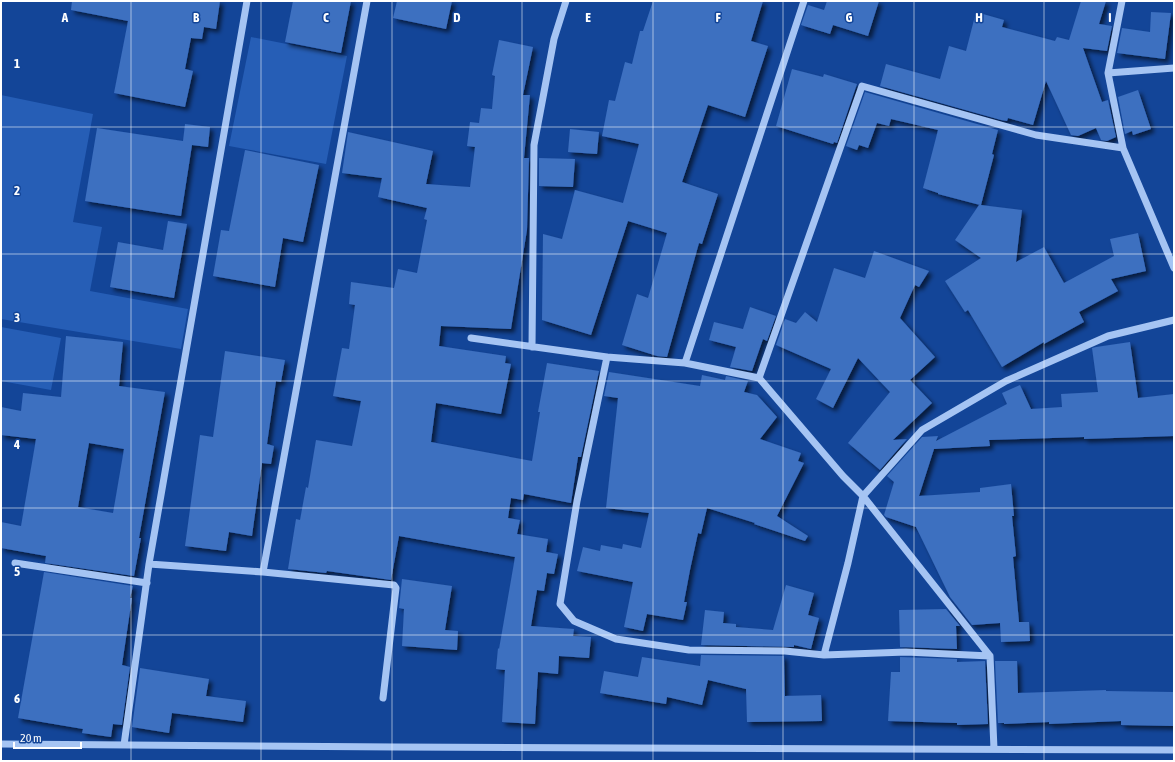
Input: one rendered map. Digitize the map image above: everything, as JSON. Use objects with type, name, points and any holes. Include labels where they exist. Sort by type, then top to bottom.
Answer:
[{"type":"street","points":[[124,745],[149,564],[247,1]]},
{"type":"street","points":[[262,572],[367,1]]},
{"type":"street","points":[[532,347],[534,145],[554,39],[566,1]]},
{"type":"street","points":[[685,363],[804,1]]},
{"type":"street","points":[[1122,1],[1108,73],[1123,148],[1174,268]]},
{"type":"street","points":[[1108,73],[1174,68]]},
{"type":"street","points":[[759,378],[862,86],[1036,135],[1123,148]]},
{"type":"street","points":[[824,656],[848,563],[863,496],[922,430],[1006,381],[1108,336],[1174,320]]},
{"type":"street","points":[[472,338],[607,358],[685,363],[759,378],[843,476],[863,496],[990,656],[994,749]]},
{"type":"street","points":[[607,358],[577,501],[560,604],[574,621],[616,639],[689,650],[785,651],[824,656],[906,652],[990,656]]},
{"type":"street","points":[[15,563],[147,583]]},
{"type":"street","points":[[149,564],[262,572],[394,585],[396,588],[383,698]]},
{"type":"street","points":[[1,744],[1174,750]]},
{"type":"shaded area","points":[[251,37],[347,56],[326,164],[229,146]]},
{"type":"shaded area","points":[[1,95],[93,114],[73,222],[102,227],[90,291],[188,309],[181,349],[1,319]]},
{"type":"shaded area","points":[[1,327],[61,338],[51,390],[1,381]]},
{"type":"building","points":[[72,1],[220,1],[216,29],[204,27],[202,39],[191,38],[185,69],[193,71],[185,107],[114,93],[128,21],[71,10]]},
{"type":"building","points":[[293,1],[351,1],[341,53],[285,42]]},
{"type":"building","points":[[397,1],[452,1],[446,29],[393,18]]},
{"type":"building","points":[[653,1],[763,1],[751,41],[768,46],[745,117],[708,105],[682,182],[718,194],[702,244],[699,243],[667,357],[657,356],[622,345],[637,294],[648,298],[667,233],[628,221],[591,335],[542,320],[543,234],[562,239],[575,190],[623,203],[639,144],[602,136],[609,100],[615,101],[625,62],[632,64],[640,31],[643,31]]},
{"type":"building","points":[[827,1],[879,1],[868,36],[833,25],[830,34],[801,25],[808,5],[824,10]]},
{"type":"building","points":[[1081,1],[1106,1],[1099,24],[1112,26],[1107,51],[1083,48],[1102,102],[1108,100],[1116,137],[1107,141],[1101,140],[1096,128],[1078,136],[1071,135],[1046,81],[1033,125],[1008,118],[1007,121],[1001,120],[880,86],[886,64],[940,79],[949,46],[966,51],[976,12],[1004,20],[1002,27],[1055,41],[1057,37],[1069,40]]},
{"type":"building","points":[[1151,12],[1171,13],[1165,59],[1117,53],[1122,28],[1150,32]]},
{"type":"building","points":[[499,40],[533,47],[523,95],[530,95],[524,158],[529,158],[527,230],[511,329],[441,326],[439,346],[506,356],[505,363],[511,364],[501,414],[436,403],[431,442],[532,461],[540,412],[538,412],[547,363],[599,371],[581,457],[578,457],[571,503],[524,494],[523,500],[511,498],[508,518],[520,520],[517,534],[548,539],[546,552],[558,554],[554,574],[547,573],[544,591],[537,590],[531,626],[574,629],[573,636],[591,637],[589,658],[559,656],[558,674],[538,672],[535,724],[502,722],[505,670],[496,669],[498,648],[499,649],[515,557],[399,536],[391,580],[327,571],[326,573],[288,569],[296,519],[300,520],[306,487],[308,488],[316,440],[352,446],[361,401],[333,396],[342,348],[349,349],[355,305],[349,304],[351,282],[394,288],[398,269],[417,273],[427,220],[424,219],[427,208],[378,197],[382,178],[342,173],[348,132],[433,151],[426,184],[470,187],[475,147],[467,146],[470,122],[479,123],[481,108],[492,109],[495,76],[492,75]]},
{"type":"building","points":[[792,69],[823,77],[824,74],[857,84],[837,143],[834,142],[833,144],[776,126]]},
{"type":"building","points":[[1138,90],[1151,129],[1133,135],[1132,131],[1125,134],[1118,97]]},
{"type":"building","points":[[865,92],[998,130],[992,154],[994,155],[981,205],[1022,210],[1016,262],[1044,247],[1064,283],[1114,256],[1110,239],[1138,233],[1146,271],[1111,279],[1118,291],[1079,312],[1084,322],[1044,344],[1044,342],[1002,367],[968,310],[965,312],[945,281],[981,258],[955,240],[980,205],[938,194],[923,188],[938,130],[891,119],[889,126],[877,123],[868,148],[859,145],[857,150],[846,146]]},
{"type":"building","points":[[185,124],[210,127],[208,147],[192,145],[181,216],[85,201],[97,128],[183,141]]},
{"type":"building","points":[[570,129],[599,132],[597,154],[568,152]]},
{"type":"building","points":[[245,150],[319,165],[303,242],[283,238],[275,287],[213,276],[221,230],[229,231]]},
{"type":"building","points":[[539,158],[575,159],[573,187],[539,186]]},
{"type":"building","points":[[168,221],[187,224],[174,298],[110,287],[118,242],[163,250]]},
{"type":"building","points":[[874,251],[929,271],[919,287],[915,285],[900,318],[935,357],[910,380],[932,403],[893,440],[907,439],[880,470],[848,443],[890,392],[858,358],[833,408],[816,399],[831,369],[776,345],[785,319],[796,323],[805,312],[817,322],[834,268],[865,278]]},
{"type":"building","points":[[750,307],[776,316],[767,341],[763,339],[752,371],[730,367],[736,347],[709,340],[714,322],[743,329]]},
{"type":"building","points":[[66,336],[123,342],[119,386],[165,392],[139,538],[141,538],[134,576],[45,563],[46,556],[1,548],[1,522],[21,526],[36,439],[1,435],[1,407],[21,411],[23,393],[61,397]],"holes":[[[89,443],[124,449],[113,513],[78,507]]]},
{"type":"building","points":[[1130,342],[1138,398],[1174,394],[1174,436],[989,440],[990,446],[934,449],[919,496],[980,492],[980,488],[1011,484],[1014,516],[1012,516],[1016,556],[1013,557],[1019,622],[1029,622],[1030,641],[1001,642],[1000,623],[972,625],[950,597],[916,527],[884,515],[894,482],[887,476],[922,437],[938,436],[936,441],[1007,404],[1002,393],[1020,385],[1031,409],[1062,407],[1061,394],[1098,392],[1092,348]]},
{"type":"building","points":[[225,351],[285,360],[281,382],[276,381],[267,444],[274,446],[271,464],[262,463],[252,536],[229,532],[226,551],[185,546],[200,435],[213,437]]},
{"type":"building","points":[[609,372],[700,386],[702,375],[725,380],[726,376],[748,381],[744,392],[757,395],[777,417],[760,439],[801,453],[798,461],[804,463],[777,516],[808,536],[805,541],[707,508],[701,534],[698,533],[690,570],[684,602],[687,602],[683,620],[647,614],[643,631],[624,627],[633,582],[577,571],[583,547],[600,551],[601,545],[622,549],[623,544],[641,548],[649,513],[606,508],[618,398],[604,396]]},
{"type":"building","points":[[44,572],[133,586],[130,598],[132,598],[122,665],[130,667],[122,725],[113,724],[111,737],[82,733],[83,729],[18,718]]},
{"type":"building","points":[[402,579],[452,586],[445,630],[458,631],[457,650],[402,646],[404,609],[399,608]]},
{"type":"building","points":[[786,585],[814,593],[808,615],[819,618],[811,649],[794,645],[794,647],[701,645],[705,610],[724,612],[723,623],[736,624],[736,627],[773,630]]},
{"type":"building","points":[[946,609],[960,626],[956,626],[957,649],[900,647],[899,610]]},
{"type":"building","points":[[701,655],[784,656],[785,696],[821,695],[822,721],[747,722],[746,689],[708,680],[702,705],[667,697],[666,704],[600,693],[604,671],[638,677],[642,657],[700,666]]},
{"type":"building","points":[[900,657],[957,659],[957,662],[985,661],[988,724],[957,725],[957,723],[888,721],[891,672],[900,672]]},
{"type":"building","points":[[995,661],[1017,661],[1018,693],[1106,690],[1174,692],[1174,726],[1121,725],[1121,721],[1049,724],[1049,722],[998,723]]},
{"type":"building","points":[[140,668],[209,679],[206,696],[246,701],[243,722],[172,713],[169,733],[132,727]]}]
